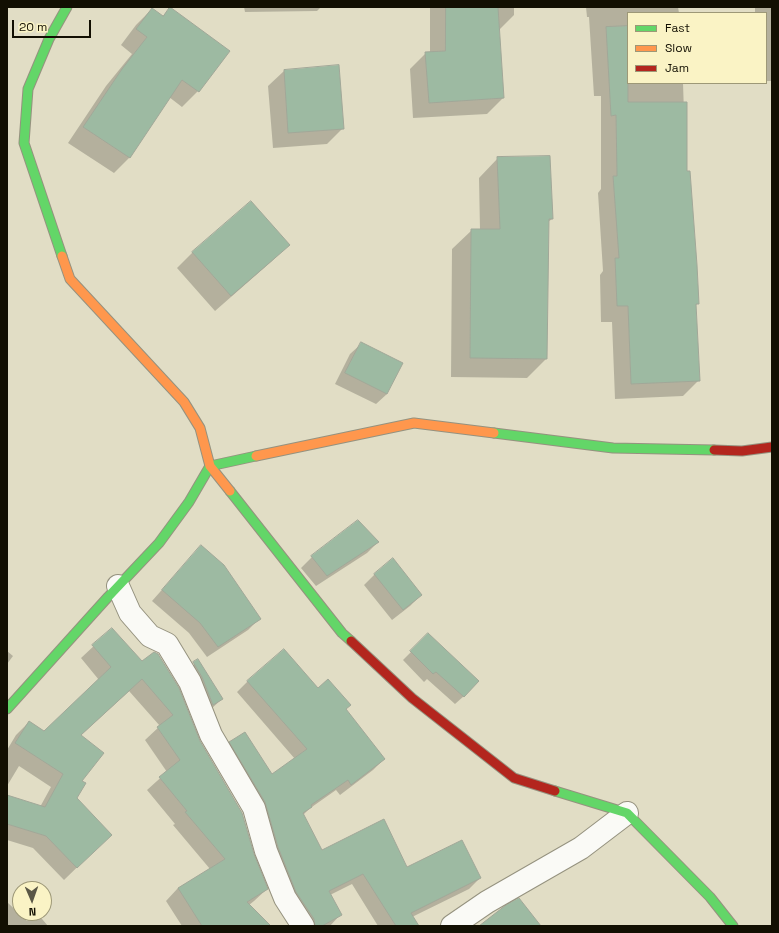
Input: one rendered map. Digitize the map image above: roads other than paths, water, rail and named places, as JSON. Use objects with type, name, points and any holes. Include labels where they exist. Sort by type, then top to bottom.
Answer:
[{"type":"street","points":[[67,7],[49,40],[28,89],[24,143],[70,279],[184,402],[200,428],[210,466],[342,633],[412,698],[514,778],[627,813],[710,897],[733,926]]},
{"type":"street","points":[[7,709],[159,543],[189,502],[210,466],[414,423],[613,448],[742,451],[772,447]]},
{"type":"street","points":[[118,586],[130,613],[150,636],[167,644],[190,682],[211,735],[254,808],[272,864],[286,898],[303,926]]},
{"type":"street","points":[[452,926],[487,902],[581,848],[627,813]]}]
